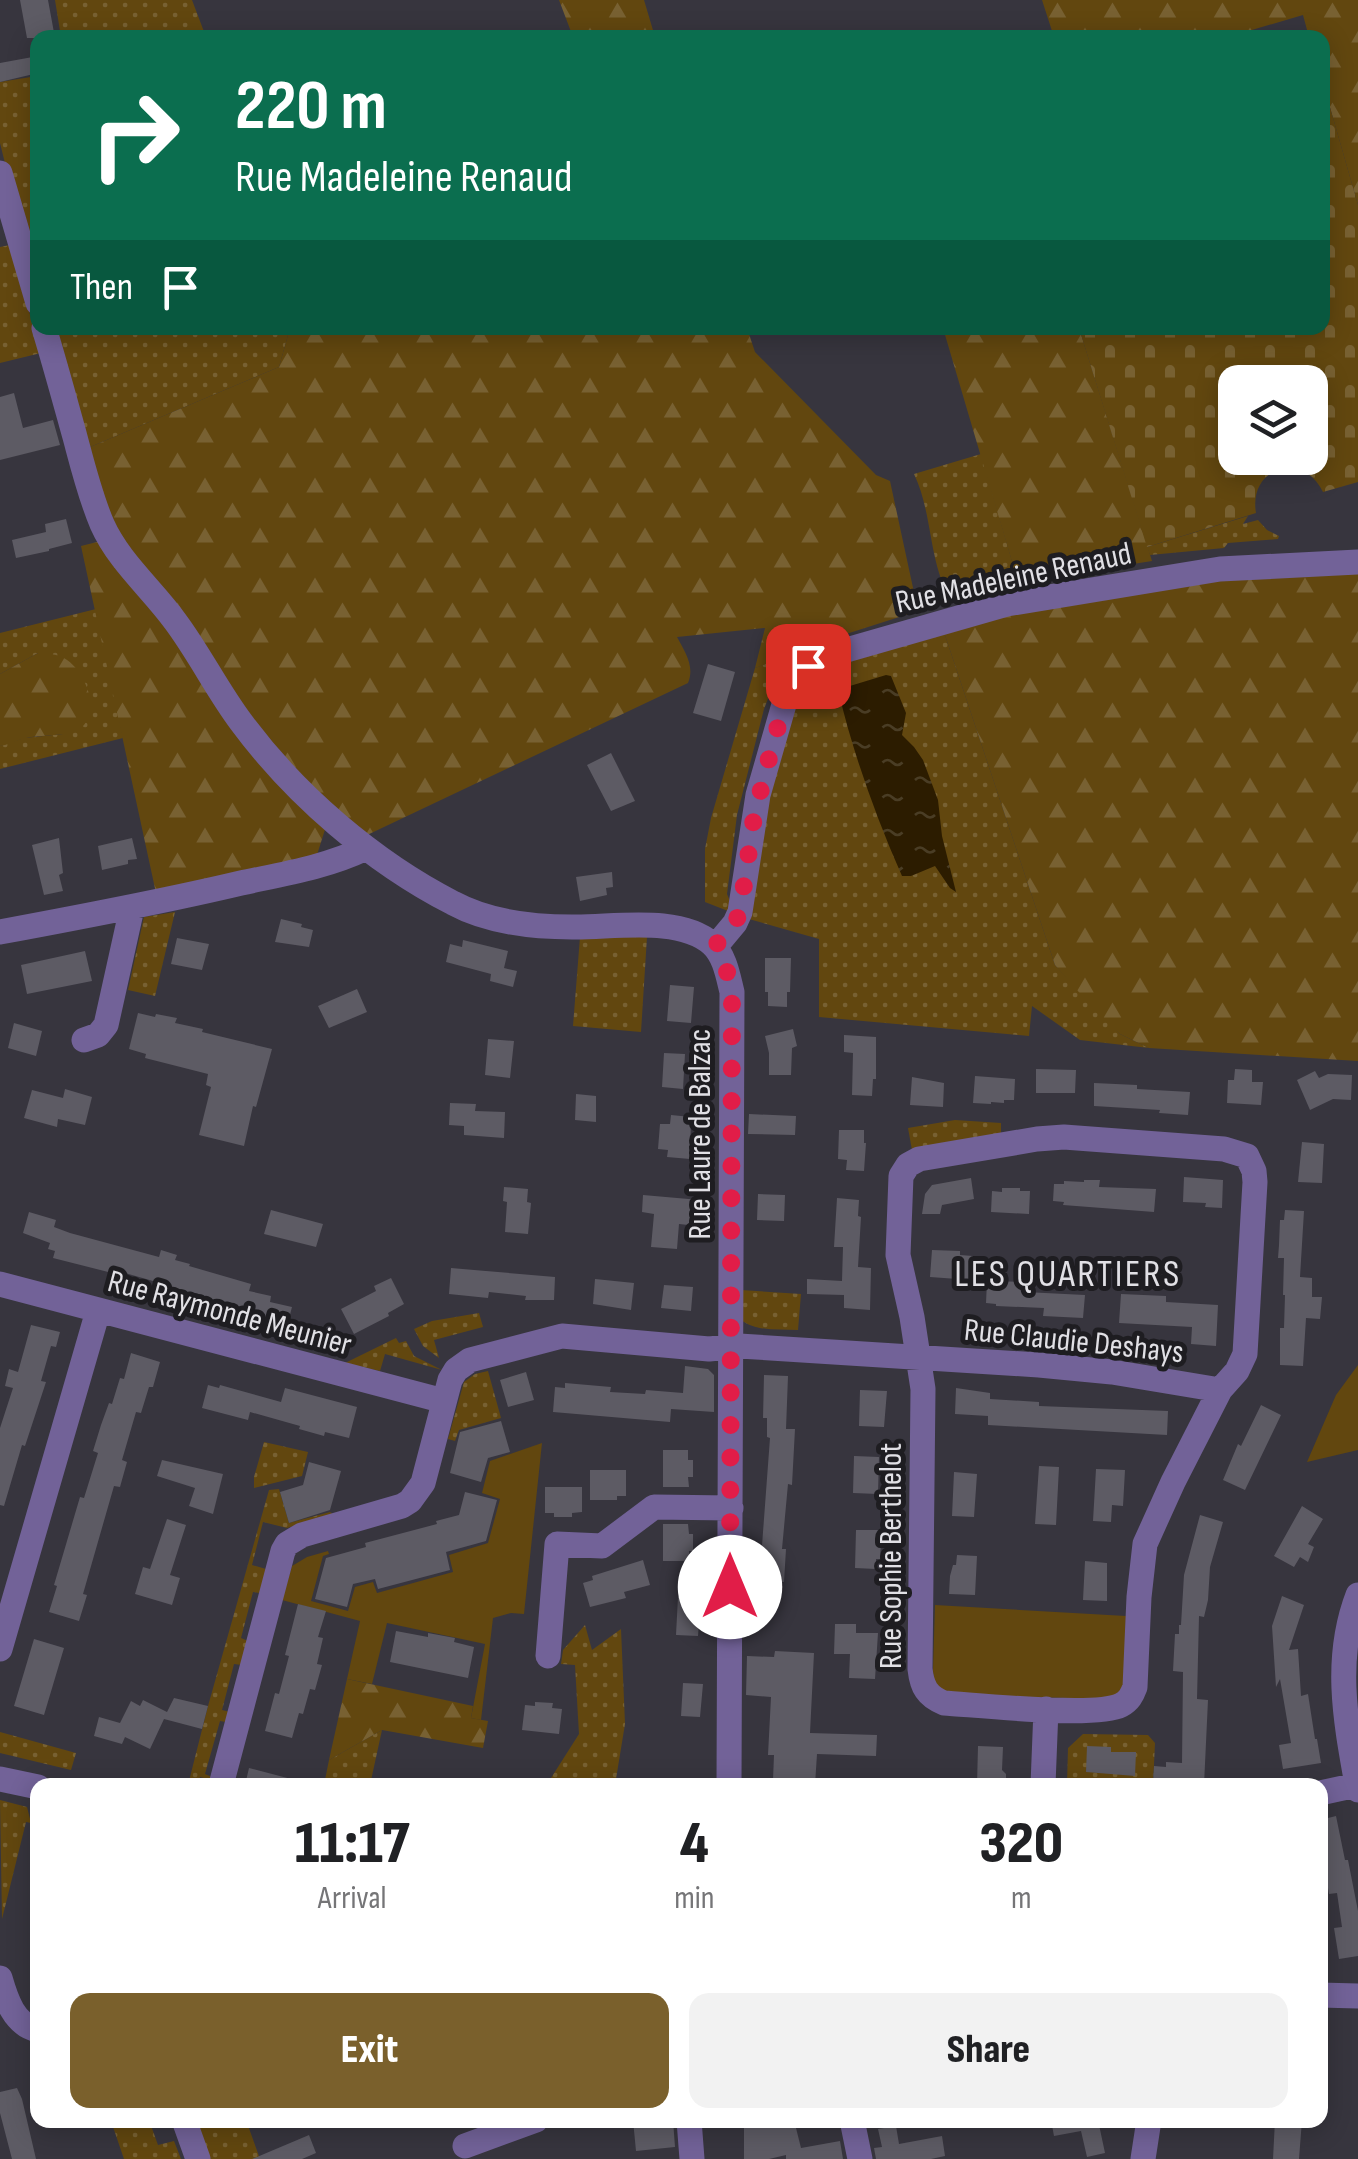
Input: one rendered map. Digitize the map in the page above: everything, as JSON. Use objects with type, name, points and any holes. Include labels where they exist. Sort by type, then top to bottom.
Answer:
[{"type":"street","points":[[0,173],[30,276]]},
{"type":"street","points":[[46,335],[91,498],[104,528],[117,551],[178,624],[239,719],[282,772],[366,848],[436,894],[484,916],[556,926],[676,928],[715,946]]},
{"type":"street","name":"Rue Madeleine Renaud","points":[[715,946],[740,912],[758,795],[787,694],[808,666],[822,657],[987,609],[1059,595],[1220,569],[1358,562]]},
{"type":"street","points":[[0,932],[132,908],[327,863],[366,848]]},
{"type":"street","points":[[84,1040],[98,1035],[106,1026],[132,908]]},
{"type":"street","name":"Rue Laure de Balzac","points":[[715,946],[732,992],[729,1778]]},
{"type":"street","name":"Rue Sophie Berthelot","points":[[1046,1709],[944,1703],[929,1695],[921,1680],[923,1389],[898,1255],[902,1176],[908,1164],[1052,1138],[1224,1149],[1247,1156],[1255,1182],[1245,1354],[1237,1371],[1220,1390]]},
{"type":"street","name":"Rue Raymonde Meunier","points":[[0,1284],[444,1401]]},
{"type":"street","points":[[0,1649],[98,1311]]},
{"type":"street","name":"Rue Claudie Deshays","points":[[223,1778],[288,1544],[302,1535],[410,1501],[423,1483],[450,1380],[461,1365],[562,1336],[708,1350],[730,1346],[918,1356],[1112,1372],[1220,1390],[1145,1544],[1132,1693],[1124,1704],[1108,1710],[1046,1709]]},
{"type":"street","points":[[548,1656],[557,1544],[602,1546],[654,1507],[731,1508]]},
{"type":"street","points":[[1328,1792],[1358,1787],[1342,1684],[1345,1640],[1358,1595]]},
{"type":"street","points":[[1043,1778],[1046,1709]]},
{"type":"street","points":[[0,1778],[30,1785]]},
{"type":"street","points":[[0,1978],[8,2006],[30,2028]]},
{"type":"street","points":[[1328,1995],[1358,1996]]},
{"type":"street","points":[[187,2128],[198,2159]]},
{"type":"street","points":[[465,2146],[514,2128]]},
{"type":"street","points":[[690,2128],[692,2159]]},
{"type":"street","points":[[854,2128],[860,2159]]},
{"type":"street","points":[[1143,2159],[1148,2128]]},
{"type":"green space","points":[[55,0],[192,0],[203,30],[60,30]]},
{"type":"green space","points":[[559,0],[644,0],[653,30],[570,30]]},
{"type":"green space","points":[[1042,0],[1358,0],[1358,205],[1330,107],[1330,30],[1307,30],[1303,15],[1252,30],[1052,30]]},
{"type":"green space","points":[[30,77],[30,264],[0,143],[0,82]]},
{"type":"green space","points":[[1330,107],[1358,205],[1358,482],[1323,492],[1308,475],[1328,475],[1328,365],[1218,365],[1218,475],[1268,475],[1260,484],[1256,513],[1147,547],[1081,335],[1330,335]]},
{"type":"green space","points":[[10,245],[30,315],[30,335],[36,335],[41,353],[0,363],[0,247]]},
{"type":"green space","points":[[50,335],[288,335],[279,367],[83,450]]},
{"type":"green space","points":[[288,335],[749,335],[755,352],[876,475],[890,481],[918,611],[755,668],[765,628],[677,637],[690,665],[688,683],[365,836],[301,783],[116,543],[83,450],[279,367]]},
{"type":"green space","points":[[945,335],[1081,335],[1152,561],[1018,582]]},
{"type":"green space","points":[[981,454],[1018,582],[951,600],[938,570],[925,505],[914,474]]},
{"type":"green space","points":[[1248,516],[1243,524],[1258,520],[1278,539],[1150,555],[1147,547]]},
{"type":"green space","points":[[101,541],[328,820],[316,858],[156,893],[81,546]]},
{"type":"green space","points":[[1358,572],[1358,1061],[1149,1048],[1120,1034],[1055,965],[944,632],[1003,614],[1220,581]]},
{"type":"green space","points":[[96,609],[123,738],[0,769],[0,746],[24,738],[63,734],[38,653],[0,674],[0,633]]},
{"type":"green space","points":[[944,632],[1055,965],[1120,1034],[1149,1048],[1080,1040],[1032,1006],[1029,1036],[819,1017],[819,939],[749,919],[757,844],[791,703],[813,673]]},
{"type":"green space","points":[[803,649],[778,673],[764,709],[737,815],[727,894],[732,906],[728,911],[705,902],[705,849],[711,818],[755,668]]},
{"type":"green space","points":[[38,653],[62,657],[76,669],[90,698],[89,717],[71,732],[30,737],[0,746],[0,674]]},
{"type":"green space","points":[[175,912],[155,996],[128,990],[144,917]]},
{"type":"green space","points":[[580,937],[647,937],[641,1032],[573,1026]]},
{"type":"green space","points":[[955,1120],[1001,1123],[1001,1135],[912,1150],[908,1128]]},
{"type":"green space","points":[[741,1290],[801,1294],[798,1330],[761,1328],[741,1320]]},
{"type":"green space","points":[[479,1313],[483,1327],[434,1340],[439,1358],[423,1346],[414,1329],[432,1321]]},
{"type":"green space","points":[[396,1338],[399,1343],[406,1341],[414,1356],[442,1370],[385,1354],[380,1371],[345,1363]]},
{"type":"green space","points":[[1358,1365],[1358,1450],[1307,1462],[1336,1395]]},
{"type":"green space","points":[[488,1371],[501,1418],[459,1430],[455,1441],[448,1439],[464,1382]]},
{"type":"green space","points":[[264,1442],[308,1452],[302,1476],[254,1488]]},
{"type":"green space","points":[[542,1443],[524,1614],[493,1618],[481,1720],[471,1718],[485,1644],[387,1623],[372,1684],[347,1679],[360,1621],[282,1600],[292,1566],[328,1551],[323,1556],[311,1601],[348,1611],[355,1587],[373,1582],[377,1593],[453,1572],[449,1555],[488,1543],[500,1499],[482,1493],[490,1461]]},
{"type":"green space","points":[[279,1489],[289,1523],[333,1514],[287,1528],[263,1522],[252,1565],[266,1569],[260,1593],[253,1592],[241,1638],[248,1641],[242,1665],[234,1664],[222,1710],[230,1712],[226,1722],[220,1721],[205,1774],[212,1777],[190,1778],[208,1706],[269,1490]]},
{"type":"green space","points":[[935,1605],[1126,1616],[1124,1685],[1109,1699],[949,1695],[934,1684]]},
{"type":"green space","points":[[585,1625],[592,1650],[621,1629],[625,1724],[616,1778],[551,1778],[579,1734],[575,1665],[561,1664],[563,1650]]},
{"type":"green space","points":[[347,1679],[473,1706],[471,1718],[488,1721],[483,1748],[382,1730],[329,1760]]},
{"type":"green space","points":[[382,1730],[372,1778],[325,1778],[329,1760]]},
{"type":"green space","points":[[0,1732],[76,1753],[71,1770],[0,1753]]},
{"type":"green space","points":[[1083,1734],[1148,1735],[1155,1743],[1153,1778],[1067,1778],[1068,1748]]},
{"type":"green space","points":[[0,1800],[27,1807],[30,1819],[30,1823],[26,1822],[2,1919]]},
{"type":"green space","points":[[113,2128],[152,2128],[158,2145],[174,2141],[181,2159],[124,2159]]},
{"type":"green space","points":[[196,2128],[249,2128],[260,2159],[208,2159]]},
{"type":"water","points":[[891,676],[906,713],[902,735],[923,760],[938,800],[956,892],[935,866],[902,876],[859,763],[840,689]]},
{"type":"building","points":[[20,0],[48,0],[54,30],[30,30],[27,38]]},
{"type":"building","points":[[30,57],[30,75],[0,82],[0,63]]},
{"type":"building","points":[[14,393],[23,428],[53,420],[60,445],[0,460],[0,397]]},
{"type":"building","points":[[66,519],[72,543],[16,558],[12,540],[46,532],[45,524]]},
{"type":"building","points":[[708,664],[735,672],[721,721],[693,713]]},
{"type":"building","points":[[611,753],[635,801],[611,811],[587,765]]},
{"type":"building","points":[[59,838],[63,891],[44,895],[32,845]]},
{"type":"building","points":[[132,838],[137,859],[102,870],[98,846]]},
{"type":"building","points":[[612,872],[613,887],[606,888],[607,895],[580,901],[576,877]]},
{"type":"building","points":[[281,919],[313,930],[309,947],[275,942]]},
{"type":"building","points":[[177,938],[209,944],[202,970],[171,964]]},
{"type":"building","points":[[463,940],[508,951],[504,968],[517,971],[513,987],[490,981],[491,974],[446,962],[450,944],[462,947]]},
{"type":"building","points":[[85,951],[92,981],[27,994],[21,965]]},
{"type":"building","points":[[765,958],[791,958],[787,1007],[768,1006]]},
{"type":"building","points":[[670,985],[694,987],[691,1023],[667,1021]]},
{"type":"building","points":[[357,989],[367,1012],[329,1028],[318,1006]]},
{"type":"building","points":[[138,1013],[177,1018],[175,1023],[203,1029],[202,1032],[272,1049],[244,1146],[199,1135],[211,1087],[206,1085],[208,1074],[145,1058],[146,1054],[129,1049]]},
{"type":"building","points":[[14,1023],[42,1031],[36,1056],[8,1048]]},
{"type":"building","points":[[793,1029],[797,1046],[792,1048],[791,1075],[769,1075],[765,1036]]},
{"type":"building","points":[[844,1035],[876,1037],[872,1096],[852,1095],[853,1053],[844,1052]]},
{"type":"building","points":[[488,1039],[514,1041],[510,1078],[485,1075]]},
{"type":"building","points":[[664,1053],[685,1054],[683,1089],[662,1087]]},
{"type":"building","points":[[1036,1069],[1076,1070],[1075,1093],[1036,1093]]},
{"type":"building","points":[[1235,1069],[1252,1070],[1252,1082],[1263,1082],[1261,1105],[1227,1103],[1228,1080],[1234,1080]]},
{"type":"building","points":[[1315,1071],[1319,1078],[1328,1074],[1352,1075],[1351,1100],[1333,1099],[1310,1110],[1297,1080]]},
{"type":"building","points":[[975,1076],[1015,1079],[1014,1100],[973,1103]]},
{"type":"building","points":[[912,1077],[944,1083],[943,1107],[910,1105]]},
{"type":"building","points":[[1094,1083],[1190,1092],[1188,1115],[1094,1106]]},
{"type":"building","points":[[65,1089],[92,1097],[85,1125],[58,1119],[57,1127],[24,1118],[32,1090],[63,1098]]},
{"type":"building","points":[[576,1094],[596,1096],[596,1122],[575,1120]]},
{"type":"building","points":[[450,1103],[476,1104],[475,1111],[505,1112],[504,1138],[464,1135],[464,1126],[449,1125]]},
{"type":"building","points":[[749,1114],[796,1116],[795,1135],[748,1134]]},
{"type":"building","points":[[671,1115],[691,1117],[690,1159],[667,1157],[668,1150],[658,1149],[660,1124],[670,1124]]},
{"type":"building","points":[[839,1130],[864,1130],[864,1171],[846,1170],[847,1160],[838,1159]]},
{"type":"building","points":[[1302,1142],[1324,1144],[1322,1183],[1298,1182]]},
{"type":"building","points":[[1184,1177],[1223,1180],[1222,1208],[1183,1202]]},
{"type":"building","points":[[971,1178],[974,1199],[942,1205],[940,1214],[922,1214],[925,1194],[932,1185]]},
{"type":"building","points":[[1100,1180],[1099,1187],[1156,1189],[1154,1212],[1053,1201],[1054,1184]]},
{"type":"building","points":[[504,1187],[528,1189],[528,1234],[505,1232]]},
{"type":"building","points":[[1002,1188],[1030,1191],[1029,1214],[991,1212],[992,1191],[1002,1192]]},
{"type":"building","points":[[758,1194],[785,1195],[784,1221],[757,1220]]},
{"type":"building","points":[[643,1195],[700,1200],[698,1226],[679,1224],[677,1249],[651,1247],[654,1214],[642,1212]]},
{"type":"building","points":[[837,1198],[859,1200],[858,1267],[871,1268],[870,1310],[844,1308],[844,1295],[807,1294],[807,1279],[842,1281],[843,1247],[834,1247]]},
{"type":"building","points":[[271,1210],[323,1224],[316,1247],[264,1234]]},
{"type":"building","points":[[1285,1210],[1304,1211],[1300,1277],[1312,1278],[1312,1297],[1322,1297],[1320,1319],[1306,1318],[1303,1366],[1280,1365],[1285,1295],[1284,1258],[1278,1258],[1280,1220],[1284,1220]]},
{"type":"building","points":[[29,1212],[56,1220],[54,1227],[70,1233],[159,1257],[161,1250],[177,1255],[175,1260],[189,1266],[251,1284],[249,1291],[292,1307],[286,1330],[258,1322],[259,1318],[247,1315],[248,1311],[160,1283],[53,1258],[55,1251],[48,1249],[50,1243],[23,1233]]},
{"type":"building","points":[[932,1250],[960,1251],[960,1255],[973,1256],[971,1280],[930,1277]]},
{"type":"building","points":[[451,1268],[555,1277],[554,1300],[525,1300],[526,1296],[489,1292],[488,1298],[449,1294]]},
{"type":"building","points":[[391,1278],[404,1304],[354,1334],[341,1309],[376,1291],[374,1286]]},
{"type":"building","points":[[595,1279],[634,1283],[631,1310],[593,1304]]},
{"type":"building","points":[[987,1281],[1025,1282],[1025,1292],[1085,1295],[1083,1318],[1043,1316],[1044,1308],[986,1303]]},
{"type":"building","points":[[664,1285],[693,1287],[691,1311],[661,1308]]},
{"type":"building","points":[[1121,1294],[1166,1296],[1166,1302],[1218,1305],[1216,1346],[1191,1344],[1192,1327],[1119,1323]]},
{"type":"building","points":[[31,1325],[60,1332],[56,1347],[51,1346],[41,1381],[46,1382],[4,1506],[0,1505],[0,1428],[13,1388],[5,1386],[9,1369],[18,1372]]},
{"type":"building","points":[[131,1353],[160,1362],[141,1413],[136,1412],[122,1460],[127,1462],[120,1487],[114,1486],[79,1621],[49,1612],[57,1586],[54,1585],[80,1497],[84,1498],[98,1453],[93,1451],[101,1425],[120,1378],[124,1379]]},
{"type":"building","points":[[685,1366],[708,1369],[714,1375],[714,1412],[671,1409],[670,1422],[553,1412],[555,1387],[565,1388],[565,1383],[611,1387],[610,1392],[683,1393]]},
{"type":"building","points":[[526,1372],[534,1400],[508,1407],[500,1380]]},
{"type":"building","points":[[764,1375],[788,1376],[786,1429],[795,1429],[792,1485],[788,1484],[782,1549],[786,1549],[784,1582],[763,1581],[761,1559],[770,1438],[767,1418],[763,1418]]},
{"type":"building","points":[[208,1385],[281,1402],[285,1388],[357,1407],[349,1438],[325,1432],[324,1436],[250,1412],[248,1420],[202,1408]]},
{"type":"building","points":[[956,1388],[990,1393],[990,1399],[1039,1402],[1039,1406],[1168,1411],[1167,1435],[988,1425],[988,1416],[955,1414]]},
{"type":"building","points":[[860,1390],[887,1391],[884,1427],[859,1426]]},
{"type":"building","points":[[1261,1405],[1281,1415],[1245,1490],[1223,1480]]},
{"type":"building","points":[[501,1421],[510,1452],[488,1458],[481,1482],[450,1473],[460,1432]]},
{"type":"building","points":[[663,1450],[688,1450],[688,1460],[693,1460],[689,1487],[663,1487]]},
{"type":"building","points":[[854,1456],[879,1457],[878,1494],[853,1493]]},
{"type":"building","points":[[162,1460],[223,1474],[213,1514],[189,1506],[195,1488],[157,1476]]},
{"type":"building","points":[[309,1462],[341,1471],[330,1510],[289,1523],[280,1492],[303,1485]]},
{"type":"building","points":[[1039,1466],[1059,1467],[1056,1525],[1035,1524]]},
{"type":"building","points":[[1096,1469],[1125,1470],[1123,1506],[1112,1505],[1111,1522],[1093,1521]]},
{"type":"building","points":[[590,1470],[626,1470],[626,1496],[590,1500]]},
{"type":"building","points":[[954,1472],[977,1474],[974,1517],[952,1516]]},
{"type":"building","points":[[545,1487],[582,1487],[582,1512],[572,1513],[572,1517],[545,1513]]},
{"type":"building","points":[[465,1492],[497,1500],[486,1541],[446,1552],[450,1570],[378,1589],[375,1579],[353,1584],[347,1607],[315,1599],[326,1558],[459,1515]]},
{"type":"building","points":[[1302,1506],[1323,1519],[1308,1544],[1314,1547],[1308,1562],[1300,1557],[1294,1567],[1274,1556]]},
{"type":"building","points":[[1200,1515],[1223,1522],[1210,1567],[1204,1617],[1199,1616],[1197,1699],[1208,1700],[1204,1778],[1153,1778],[1154,1766],[1182,1763],[1183,1672],[1173,1671],[1184,1575]]},
{"type":"building","points":[[167,1519],[186,1525],[170,1575],[180,1578],[172,1605],[135,1594],[143,1567],[150,1569]]},
{"type":"building","points":[[663,1524],[688,1524],[689,1534],[693,1534],[689,1561],[663,1561]]},
{"type":"building","points":[[856,1530],[879,1530],[880,1559],[876,1559],[876,1569],[855,1568]]},
{"type":"building","points":[[957,1555],[977,1556],[975,1595],[949,1594]]},
{"type":"building","points":[[643,1560],[650,1585],[624,1592],[626,1598],[590,1607],[583,1583],[593,1580],[592,1576]]},
{"type":"building","points":[[1085,1561],[1107,1563],[1107,1601],[1083,1600]]},
{"type":"building","points":[[1282,1596],[1304,1605],[1289,1650],[1298,1649],[1301,1696],[1308,1694],[1321,1763],[1283,1769],[1279,1745],[1291,1743],[1280,1679],[1276,1687],[1272,1626]]},
{"type":"building","points":[[678,1597],[701,1598],[698,1636],[676,1635]]},
{"type":"building","points":[[298,1604],[326,1611],[318,1637],[323,1638],[317,1664],[322,1665],[315,1690],[310,1689],[303,1714],[299,1713],[292,1738],[265,1731],[289,1656],[285,1655]]},
{"type":"building","points":[[835,1624],[856,1624],[856,1633],[878,1633],[875,1679],[849,1678],[850,1654],[834,1654]]},
{"type":"building","points":[[396,1631],[455,1638],[454,1642],[474,1647],[468,1678],[390,1662]]},
{"type":"building","points":[[34,1639],[64,1648],[44,1715],[14,1706]]},
{"type":"building","points":[[775,1651],[814,1653],[810,1733],[877,1735],[876,1756],[817,1754],[815,1778],[773,1778],[774,1755],[768,1755],[771,1697],[746,1695],[747,1656],[774,1657]]},
{"type":"building","points":[[683,1683],[703,1684],[700,1717],[681,1716]]},
{"type":"building","points":[[174,1698],[208,1706],[202,1729],[164,1719],[150,1749],[125,1737],[122,1744],[94,1736],[99,1717],[120,1723],[131,1701],[140,1706],[143,1700],[167,1712]]},
{"type":"building","points":[[535,1702],[553,1703],[552,1708],[562,1709],[559,1734],[522,1730],[525,1705],[535,1706]]},
{"type":"building","points":[[978,1746],[1003,1747],[1002,1770],[1006,1778],[977,1778]]},
{"type":"building","points":[[1087,1746],[1111,1747],[1111,1752],[1136,1752],[1135,1776],[1086,1772]]},
{"type":"building","points":[[249,1768],[287,1778],[247,1778]]},
{"type":"building","points":[[1336,1816],[1358,1911],[1358,1956],[1339,1959],[1334,1928],[1342,1927],[1337,1893],[1329,1894],[1328,1888],[1328,1818]]},
{"type":"building","points":[[17,2088],[36,2159],[12,2159],[0,2113],[0,2092]]},
{"type":"building","points":[[634,2128],[674,2128],[675,2147],[636,2151]]},
{"type":"building","points":[[744,2128],[796,2128],[801,2148],[840,2141],[843,2159],[786,2159],[786,2155],[744,2159]]},
{"type":"building","points":[[896,2128],[899,2144],[942,2136],[945,2156],[876,2159],[874,2148],[882,2147],[878,2129]]},
{"type":"building","points":[[1052,2128],[1100,2128],[1105,2153],[1087,2157],[1081,2131],[1054,2136]]},
{"type":"building","points":[[1275,2128],[1301,2128],[1299,2159],[1273,2159]]},
{"type":"building","points":[[309,2135],[316,2153],[302,2159],[252,2159]]},
{"type":"district","name":"LES QUARTIERS","points":[[1068,1273]]},
{"type":"route","points":[[730,1587],[732,992],[715,946],[740,912],[758,795],[787,694],[808,666]]}]
